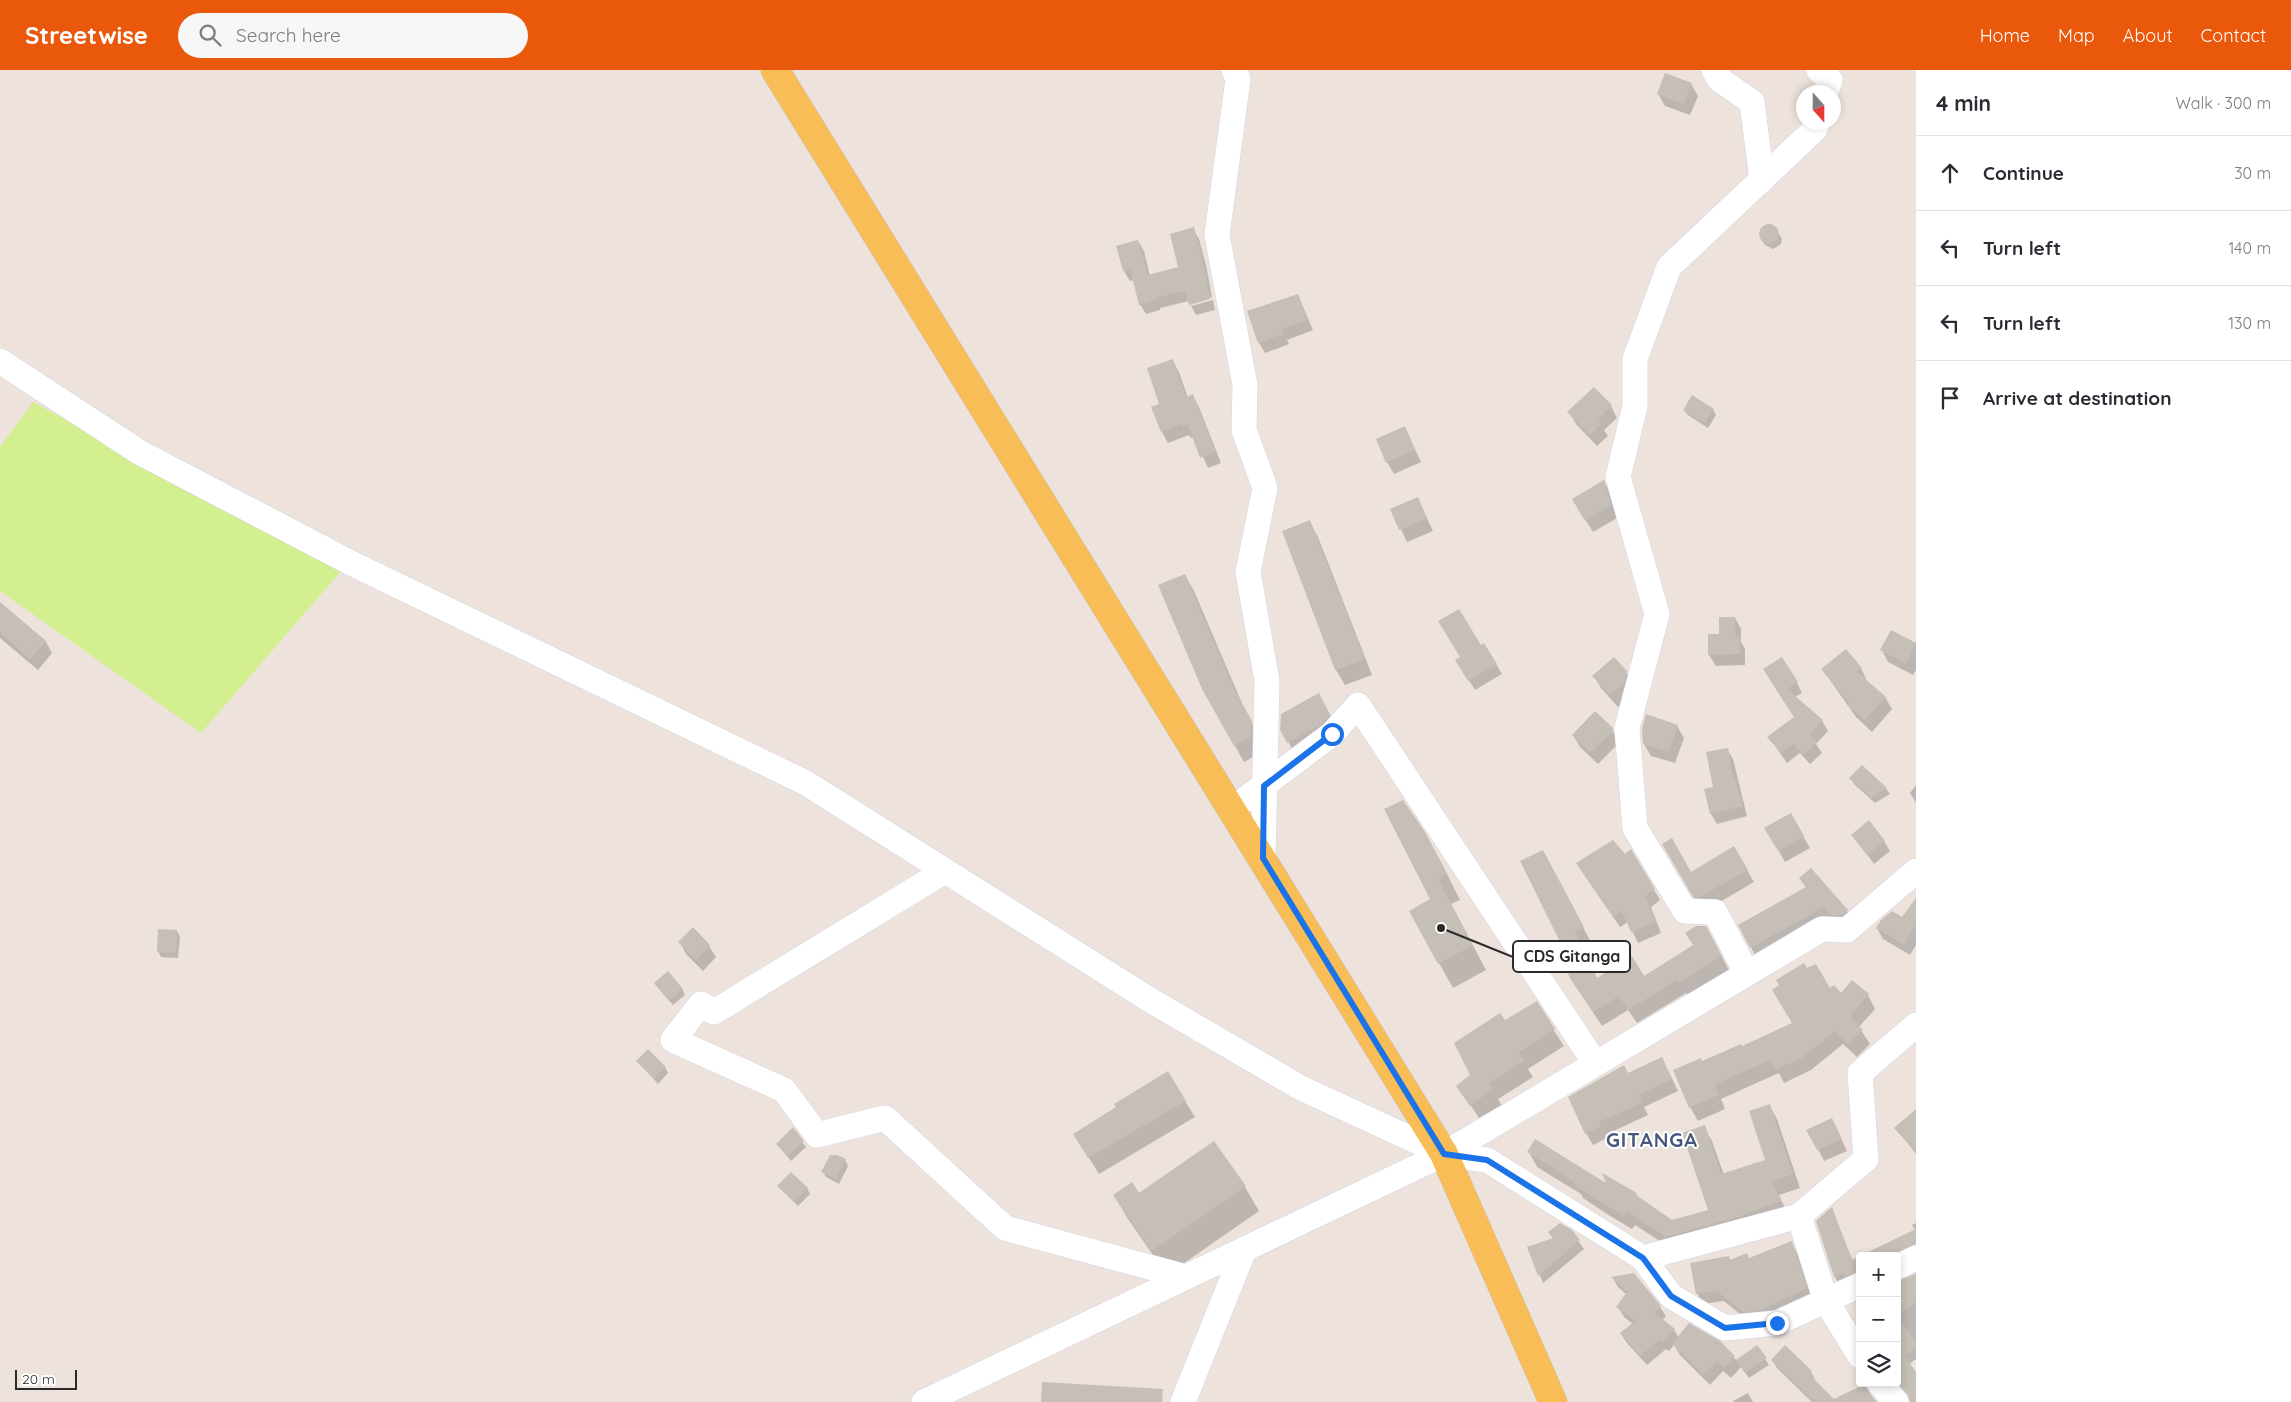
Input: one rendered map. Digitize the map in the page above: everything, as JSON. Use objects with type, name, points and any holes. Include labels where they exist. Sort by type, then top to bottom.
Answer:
[{"type":"main road","points":[[775,70],[1444,1154],[1553,1402]]},
{"type":"street","points":[[1234,70],[1238,79],[1217,235],[1245,385],[1244,430],[1265,488],[1248,572],[1267,681],[1263,858]]},
{"type":"street","points":[[1714,70],[1720,80],[1752,102],[1762,180]]},
{"type":"street","points":[[1819,70],[1830,80],[1828,85]]},
{"type":"street","points":[[1746,972],[1715,912],[1685,911],[1636,828],[1627,728],[1657,614],[1618,477],[1635,406],[1635,360],[1669,267],[1813,130]]},
{"type":"street","points":[[0,361],[139,452],[353,564],[806,783],[1150,1000],[1301,1088],[1444,1154],[1487,1160],[1643,1258],[1671,1296],[1725,1328],[1777,1323],[1856,1287]]},
{"type":"street","points":[[1232,809],[1332,734],[1358,705],[1595,1063]]},
{"type":"street","points":[[945,870],[714,1012],[701,1004],[673,1040],[784,1090],[817,1135],[885,1118],[1005,1228],[1186,1277]]},
{"type":"street","points":[[924,1402],[1444,1154],[1746,972],[1822,929],[1848,930],[1916,870]]},
{"type":"street","points":[[1643,1258],[1799,1216],[1866,1159],[1860,1073],[1916,1025]]},
{"type":"street","points":[[1799,1216],[1826,1301],[1856,1350]]},
{"type":"street","points":[[1183,1402],[1244,1250]]},
{"type":"street","points":[[1901,1265],[1916,1258]]},
{"type":"street","points":[[1883,1387],[1896,1402]]},
{"type":"green space","points":[[33,402],[342,570],[201,733],[0,591],[0,447]]},
{"type":"building","points":[[1665,73],[1692,83],[1683,104],[1657,94]]},
{"type":"building","points":[[1765,224],[1773,224],[1779,230],[1779,238],[1773,244],[1765,244],[1759,238],[1759,230]]},
{"type":"building","points":[[1194,227],[1210,299],[1189,305],[1185,291],[1155,298],[1155,300],[1139,305],[1130,269],[1123,271],[1116,246],[1138,240],[1148,275],[1178,267],[1170,234]]},
{"type":"building","points":[[1298,294],[1308,320],[1282,329],[1284,334],[1258,343],[1247,311]]},
{"type":"building","points":[[1173,359],[1186,397],[1193,394],[1216,452],[1200,458],[1188,425],[1183,427],[1182,424],[1161,432],[1151,407],[1159,404],[1147,368]]},
{"type":"building","points":[[1594,387],[1612,405],[1598,419],[1602,423],[1590,435],[1567,412]]},
{"type":"building","points":[[1692,395],[1714,409],[1705,423],[1683,410]]},
{"type":"building","points":[[1405,426],[1415,450],[1386,463],[1376,439]]},
{"type":"building","points":[[1604,480],[1611,505],[1585,521],[1572,499]]},
{"type":"building","points":[[1418,497],[1427,519],[1399,530],[1390,509]]},
{"type":"building","points":[[1310,520],[1365,659],[1335,670],[1282,531]]},
{"type":"building","points":[[1185,574],[1235,691],[1252,721],[1251,737],[1234,746],[1202,689],[1158,585]]},
{"type":"building","points":[[0,602],[46,641],[30,659],[0,633]]},
{"type":"building","points":[[1459,609],[1481,645],[1484,643],[1497,664],[1468,681],[1455,660],[1460,657],[1438,621]]},
{"type":"building","points":[[1719,617],[1735,617],[1736,637],[1740,637],[1740,654],[1708,655],[1708,634],[1719,634]]},
{"type":"building","points":[[1891,630],[1916,643],[1906,664],[1880,650]]},
{"type":"building","points":[[1846,649],[1862,668],[1857,672],[1886,697],[1865,720],[1847,705],[1849,703],[1821,669]]},
{"type":"building","points":[[1614,657],[1627,671],[1624,683],[1610,695],[1592,676]]},
{"type":"building","points":[[1782,657],[1798,682],[1787,689],[1823,720],[1810,735],[1817,742],[1804,755],[1793,744],[1781,753],[1767,737],[1794,717],[1763,669]]},
{"type":"building","points":[[1319,693],[1330,715],[1320,725],[1287,743],[1280,730],[1281,714]]},
{"type":"building","points":[[1595,711],[1613,728],[1613,731],[1590,753],[1572,735]]},
{"type":"building","points":[[1646,714],[1678,725],[1669,752],[1643,744],[1642,729]]},
{"type":"building","points":[[1728,748],[1734,781],[1736,781],[1743,806],[1710,814],[1704,789],[1713,787],[1706,752]]},
{"type":"building","points":[[1862,765],[1887,788],[1871,798],[1849,778]]},
{"type":"building","points":[[1403,800],[1425,832],[1447,874],[1438,879],[1473,945],[1438,964],[1409,911],[1430,899],[1384,809]]},
{"type":"building","points":[[1791,813],[1804,836],[1778,851],[1764,828]]},
{"type":"building","points":[[1869,820],[1885,841],[1867,855],[1851,835]]},
{"type":"building","points":[[1672,838],[1691,872],[1734,846],[1748,870],[1700,897],[1693,897],[1662,844]]},
{"type":"building","points":[[1613,840],[1625,854],[1631,849],[1655,889],[1645,896],[1656,922],[1631,932],[1622,911],[1613,917],[1576,863]]},
{"type":"building","points":[[1543,850],[1584,927],[1575,932],[1597,978],[1632,956],[1644,976],[1693,945],[1685,933],[1696,926],[1706,926],[1722,956],[1679,982],[1677,980],[1628,1010],[1619,996],[1593,1012],[1571,980],[1557,951],[1563,948],[1520,861]]},
{"type":"building","points":[[1811,868],[1848,910],[1842,915],[1830,915],[1824,907],[1750,948],[1738,925],[1806,887],[1799,878]]},
{"type":"building","points":[[1916,898],[1916,925],[1904,945],[1876,928],[1881,920],[1892,911],[1902,917]]},
{"type":"building","points":[[693,927],[710,945],[696,960],[678,942]]},
{"type":"building","points":[[158,929],[177,930],[176,953],[157,952]]},
{"type":"building","points":[[1804,963],[1807,968],[1816,964],[1830,988],[1834,985],[1841,993],[1852,980],[1869,994],[1850,1016],[1863,1030],[1848,1044],[1835,1031],[1803,1057],[1776,1070],[1770,1060],[1714,1085],[1719,1095],[1689,1108],[1673,1070],[1701,1058],[1702,1061],[1741,1044],[1742,1046],[1792,1023],[1772,990],[1779,985],[1776,980]]},
{"type":"building","points":[[668,971],[683,989],[669,1001],[654,983]]},
{"type":"building","points":[[1537,1001],[1555,1029],[1519,1052],[1524,1061],[1489,1083],[1493,1089],[1470,1106],[1456,1086],[1470,1075],[1454,1043],[1500,1013],[1505,1020]]},
{"type":"building","points":[[648,1049],[666,1067],[654,1079],[636,1061]]},
{"type":"building","points":[[1662,1057],[1672,1079],[1638,1095],[1642,1103],[1599,1122],[1601,1126],[1585,1134],[1568,1097],[1624,1065],[1628,1073]]},
{"type":"building","points":[[1168,1071],[1186,1101],[1088,1158],[1073,1134],[1116,1107],[1114,1104]]},
{"type":"building","points":[[1770,1104],[1793,1174],[1772,1181],[1781,1201],[1738,1217],[1666,1237],[1626,1211],[1624,1216],[1527,1152],[1535,1139],[1606,1183],[1602,1173],[1637,1193],[1636,1195],[1672,1220],[1708,1210],[1682,1133],[1705,1125],[1721,1174],[1765,1160],[1749,1111]]},
{"type":"building","points":[[1916,1109],[1916,1152],[1894,1128]]},
{"type":"building","points":[[1832,1118],[1842,1139],[1817,1150],[1806,1130]]},
{"type":"building","points":[[793,1127],[804,1141],[788,1156],[776,1144]]},
{"type":"building","points":[[1214,1141],[1246,1186],[1152,1251],[1113,1195],[1132,1182],[1139,1193]]},
{"type":"building","points":[[830,1155],[837,1155],[846,1159],[836,1179],[821,1172]]},
{"type":"building","points":[[791,1172],[808,1188],[794,1202],[777,1186]]},
{"type":"building","points":[[1832,1207],[1852,1260],[1856,1258],[1856,1272],[1845,1276],[1844,1273],[1834,1277],[1816,1221]]},
{"type":"building","points":[[1560,1223],[1572,1230],[1580,1240],[1538,1276],[1527,1247],[1553,1238],[1548,1232]]},
{"type":"building","points":[[1916,1229],[1916,1244],[1898,1252],[1868,1252]]},
{"type":"building","points":[[1792,1241],[1807,1288],[1798,1293],[1763,1310],[1743,1312],[1717,1291],[1696,1294],[1690,1263],[1729,1256],[1730,1260],[1747,1253],[1749,1258]]},
{"type":"building","points":[[1634,1273],[1661,1306],[1655,1313],[1675,1329],[1663,1343],[1660,1340],[1640,1356],[1620,1333],[1635,1321],[1616,1307],[1627,1292],[1611,1277]]},
{"type":"building","points":[[1916,1274],[1916,1303],[1901,1312],[1901,1297],[1901,1280]]},
{"type":"building","points":[[1901,1322],[1916,1341],[1916,1347],[1905,1356],[1916,1372],[1916,1402],[1910,1402],[1907,1393],[1901,1386]]},
{"type":"building","points":[[1689,1323],[1720,1341],[1735,1356],[1724,1368],[1717,1361],[1703,1375],[1672,1344]]},
{"type":"building","points":[[1757,1345],[1767,1358],[1745,1373],[1736,1360]]},
{"type":"building","points":[[1785,1345],[1812,1371],[1809,1374],[1834,1399],[1859,1387],[1866,1387],[1877,1402],[1814,1402],[1771,1360]]},
{"type":"building","points":[[1042,1382],[1163,1389],[1162,1402],[1041,1402]]},
{"type":"place","name":"CDS Gitanga","points":[[1441,928]]},
{"type":"district","name":"GITANGA","points":[[1652,1140]]},
{"type":"route","points":[[1332,734],[1264,786],[1263,858],[1444,1154],[1487,1160],[1643,1258],[1671,1296],[1725,1328],[1777,1323]]}]
